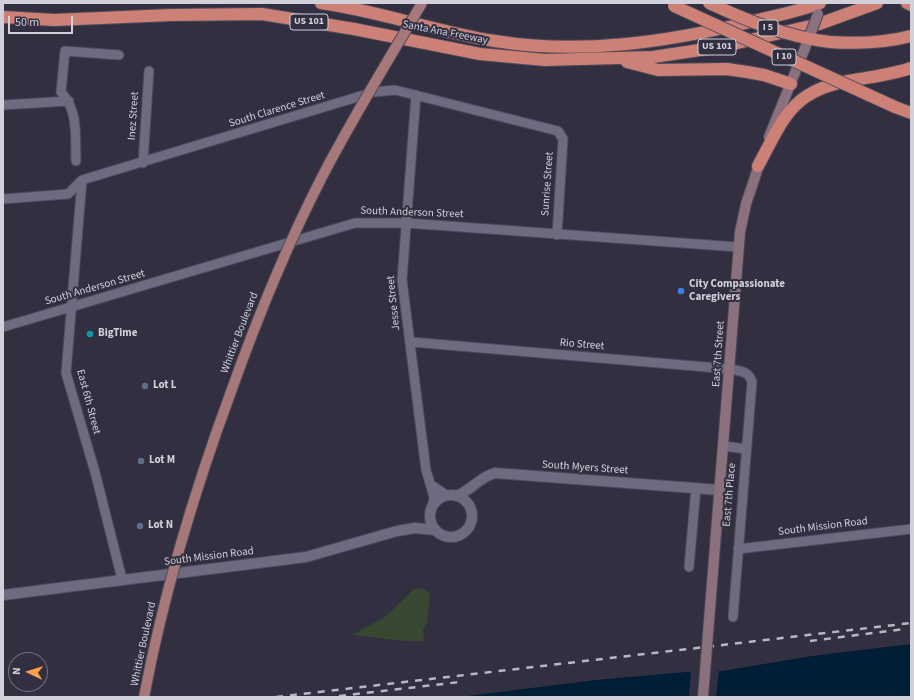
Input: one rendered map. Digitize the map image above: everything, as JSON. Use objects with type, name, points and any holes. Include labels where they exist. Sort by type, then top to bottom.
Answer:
[{"type":"highway","name":"Santa Ana Freeway","points":[[321,3],[380,14],[495,41],[554,47],[598,46],[658,41],[747,23],[820,6]]},
{"type":"highway","name":"I 5","points":[[709,3],[766,27],[793,36],[830,42],[892,41],[911,36]]},
{"type":"highway","name":"Santa Ana Freeway","points":[[3,17],[54,20],[171,15],[262,14],[354,29],[480,54],[545,60],[653,57],[720,47],[819,24],[877,4]]},
{"type":"highway","name":"I 10","points":[[670,5],[911,114]]},
{"type":"highway","points":[[612,58],[658,70],[727,69],[764,75],[791,84]]},
{"type":"highway","points":[[758,166],[783,119],[794,104],[806,95],[846,81],[879,76],[911,68]]},
{"type":"main road","name":"Whittier Boulevard","points":[[144,697],[163,611],[194,496],[257,321],[322,178],[356,114],[422,3]]},
{"type":"main road","name":"East 7th Street","points":[[703,697],[724,446],[738,248],[746,204],[758,166],[820,6]]},
{"type":"street","points":[[76,161],[73,112],[69,101],[61,92],[65,51],[119,55]]},
{"type":"street","name":"Inez Street","points":[[143,163],[149,71]]},
{"type":"street","name":"South Clarence Street","points":[[3,199],[68,194],[82,180],[143,163],[374,92],[395,90],[558,131],[562,135]]},
{"type":"street","name":"Jesse Street","points":[[416,95],[402,280],[426,468],[434,497],[432,508]]},
{"type":"street","points":[[3,105],[69,101]]},
{"type":"street","name":"Sunrise Street","points":[[557,234],[563,139],[562,135]]},
{"type":"street","name":"East 6th Street","points":[[82,180],[66,373],[95,472],[122,579]]},
{"type":"street","name":"South Anderson Street","points":[[3,326],[71,308],[355,223],[406,223],[738,248]]},
{"type":"street","name":"Rio Street","points":[[411,342],[730,369],[746,373],[750,376]]},
{"type":"street","name":"East 7th Place","points":[[733,617],[752,382],[750,376]]},
{"type":"street","points":[[724,446],[746,449]]},
{"type":"street","name":"South Myers Street","points":[[451,496],[462,494],[486,475],[494,473],[720,490]]},
{"type":"street","points":[[430,484],[451,496],[464,499],[469,507],[472,518],[470,524],[460,534],[447,536],[435,530],[431,524],[432,508]]},
{"type":"street","points":[[469,507],[476,484]]},
{"type":"street","points":[[689,567],[696,488]]},
{"type":"street","points":[[415,528],[438,499],[451,496]]},
{"type":"street","name":"South Mission Road","points":[[3,595],[306,557],[398,531],[415,528],[435,530]]},
{"type":"street","name":"South Mission Road","points":[[738,549],[911,529]]},
{"type":"green space","points":[[423,588],[430,594],[427,623],[423,629],[424,641],[403,641],[352,635],[385,617],[414,589]]},
{"type":"water","points":[[911,644],[911,697],[459,697],[596,680],[686,672],[722,671],[812,656]]},
{"type":"pier","points":[[719,669],[716,697],[689,697],[691,670]]},
{"type":"railway","points":[[276,697],[911,623]]},
{"type":"railway","points":[[810,641],[905,629]]},
{"type":"railway","points":[[339,696],[460,682]]},
{"type":"place","name":"City Compassionate Caregivers","points":[[681,291]]},
{"type":"place","name":"BigTime","points":[[90,334]]},
{"type":"place","name":"Lot L","points":[[145,386]]},
{"type":"place","name":"Lot M","points":[[141,461]]},
{"type":"place","name":"Lot N","points":[[140,526]]}]
